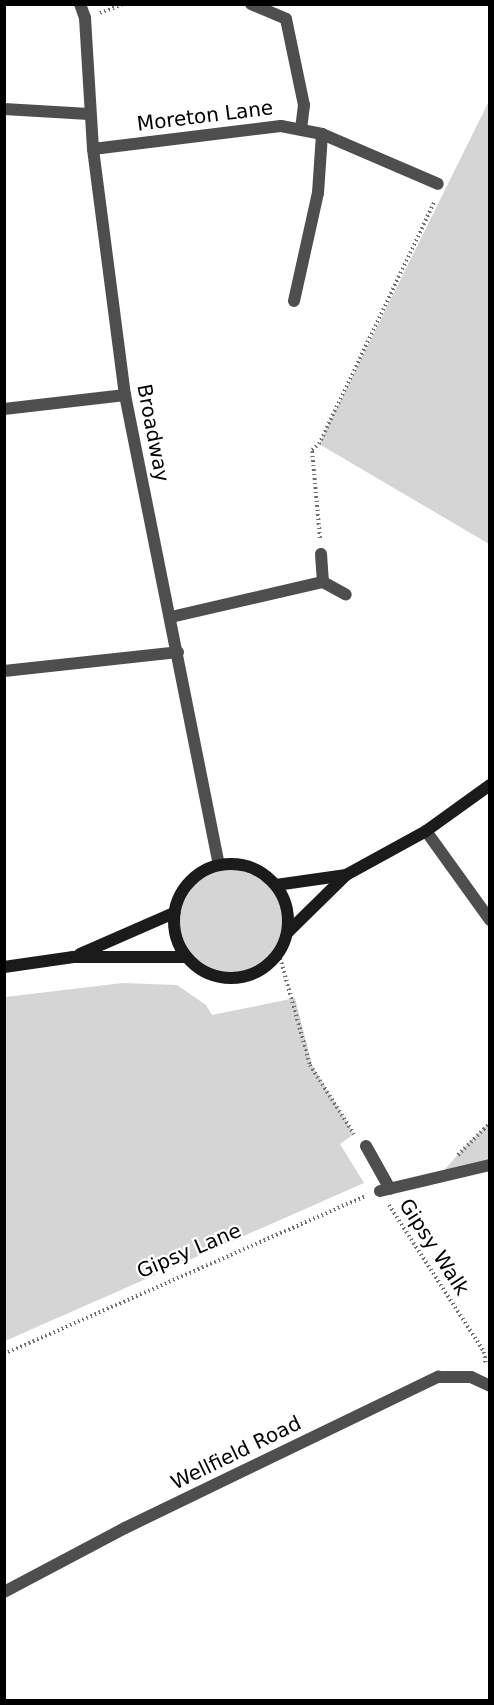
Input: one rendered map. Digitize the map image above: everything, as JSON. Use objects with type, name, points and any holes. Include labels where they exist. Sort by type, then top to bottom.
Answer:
[{"type":"main road","points":[[288,932],[346,875],[426,831],[489,785]]},
{"type":"main road","points":[[219,865],[250,867],[276,885],[289,915],[288,932],[279,954],[251,975],[233,979],[207,973],[186,957],[174,928],[174,913],[189,882],[219,865]]},
{"type":"main road","points":[[276,885],[346,875]]},
{"type":"main road","points":[[74,957],[174,913]]},
{"type":"main road","points":[[4,967],[74,957],[186,957]]},
{"type":"street","name":"Broadway","points":[[80,4],[85,18],[89,114],[93,149],[125,395],[219,865]]},
{"type":"street","points":[[251,4],[286,19],[304,105],[301,128]]},
{"type":"street","points":[[4,109],[89,114]]},
{"type":"street","name":"Moreton Lane","points":[[93,149],[261,125],[301,128],[322,134],[438,184]]},
{"type":"street","points":[[294,301],[318,193],[322,134]]},
{"type":"street","points":[[4,409],[125,395]]},
{"type":"street","points":[[321,554],[323,582]]},
{"type":"street","points":[[171,617],[323,582],[346,595]]},
{"type":"street","points":[[4,671],[178,652]]},
{"type":"street","points":[[426,831],[489,920]]},
{"type":"street","points":[[366,1146],[385,1190],[489,1165]]},
{"type":"street","name":"Wellfield Road","points":[[4,1593],[125,1528],[438,1377],[471,1377],[489,1385]]},
{"type":"path","points":[[321,554],[312,450],[320,444],[430,213],[438,184]]},
{"type":"path","points":[[279,954],[310,1065],[355,1136],[366,1146]]},
{"type":"path","points":[[440,1175],[489,1123]]},
{"type":"path","name":"Gipsy Lane","points":[[4,1354],[385,1190]]},
{"type":"path","name":"Gipsy Walk","points":[[385,1190],[484,1352],[489,1385]]},
{"type":"shaded area","points":[[489,101],[490,544],[319,444]]},
{"type":"shaded area","points":[[231,864],[253,868],[272,880],[284,899],[288,921],[284,943],[272,962],[253,974],[231,978],[209,974],[190,962],[178,943],[174,921],[178,899],[190,880],[209,868]]},
{"type":"shaded area","points":[[123,983],[177,985],[206,1005],[212,1015],[295,998],[312,1065],[354,1134],[340,1144],[364,1183],[5,1341],[5,997]]},
{"type":"shaded area","points":[[489,1123],[489,1165],[440,1175],[469,1142]]}]
